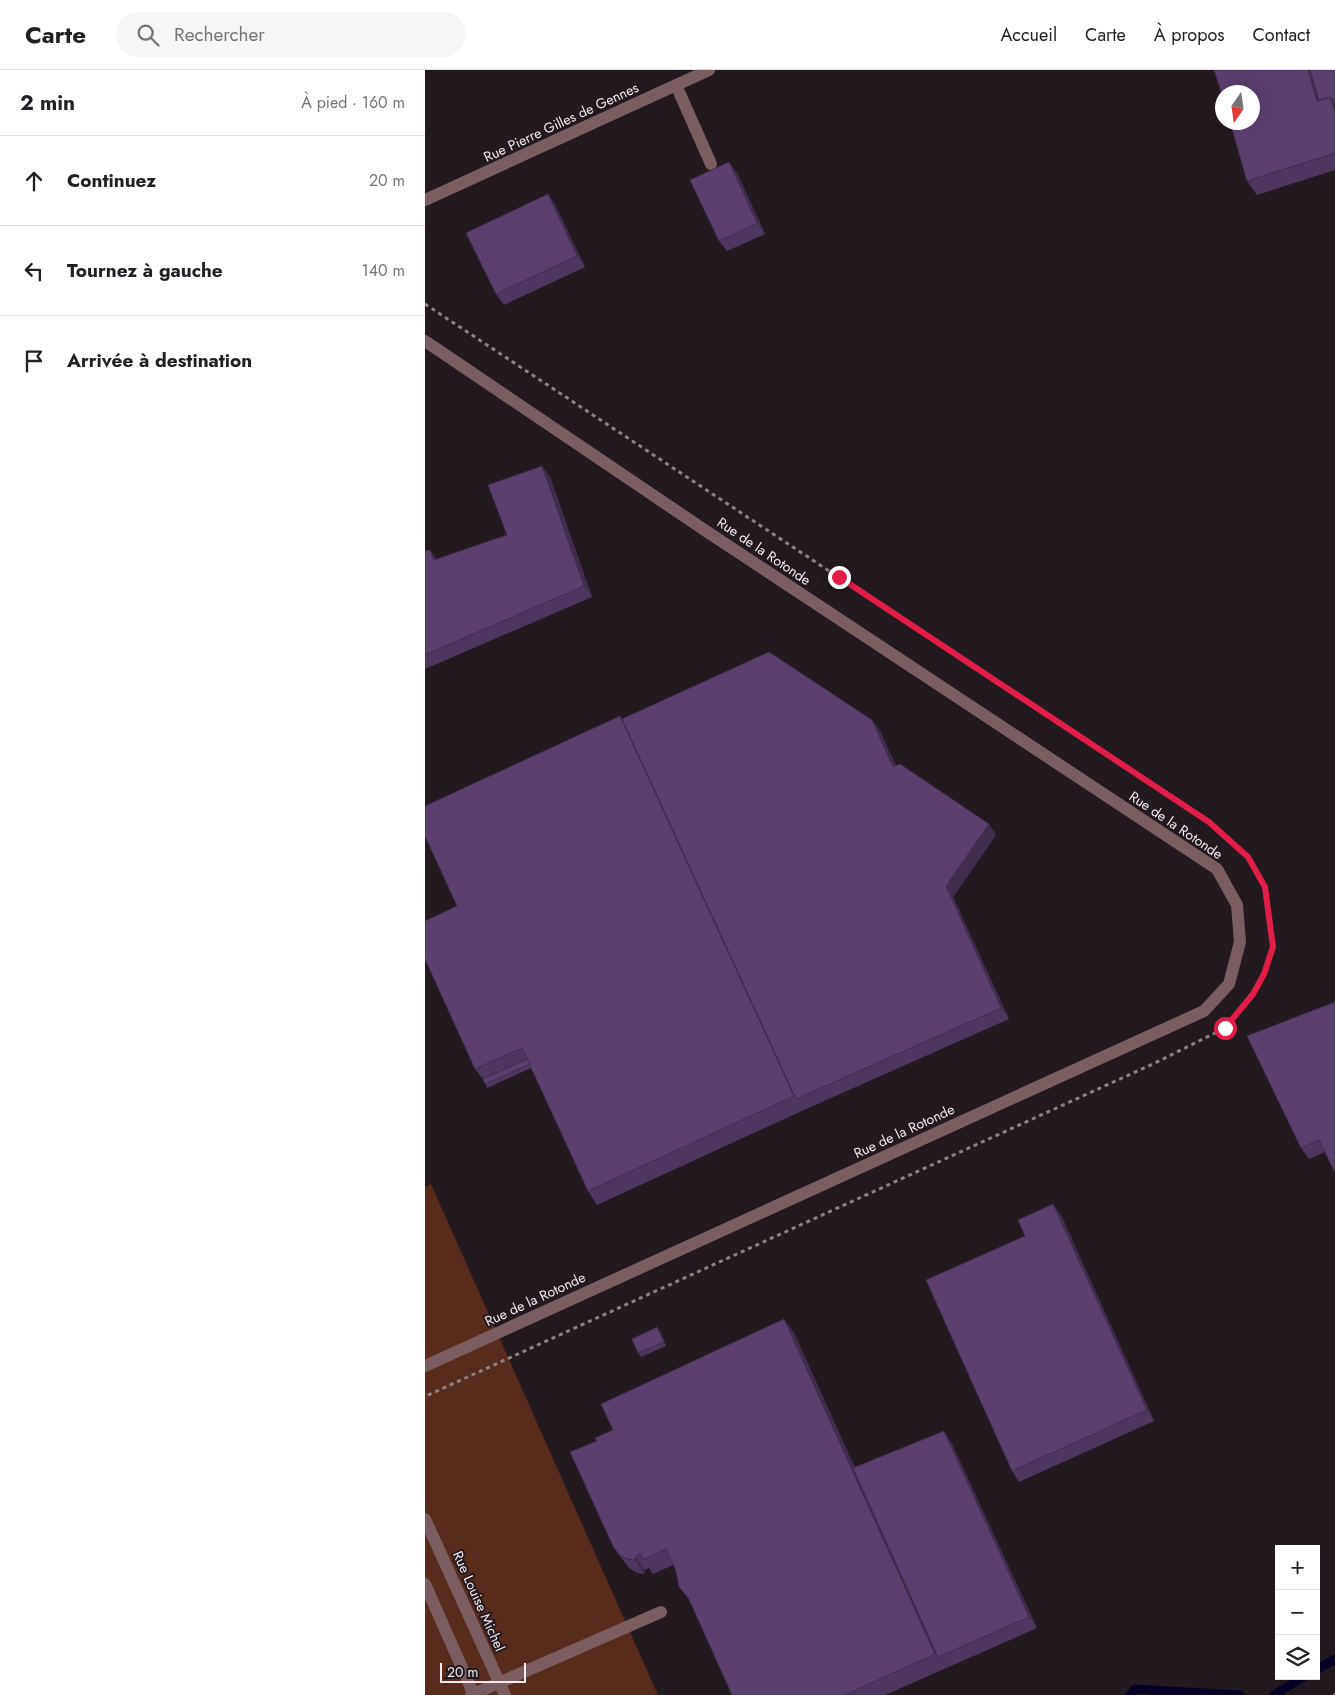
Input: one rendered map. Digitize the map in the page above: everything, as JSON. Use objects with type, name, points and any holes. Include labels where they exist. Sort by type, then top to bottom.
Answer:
[{"type":"street","name":"Rue Pierre Gilles de Gennes","points":[[425,200],[709,70]]},
{"type":"street","points":[[676,85],[711,164]]},
{"type":"street","name":"Rue de la Rotonde","points":[[425,342],[1217,869],[1237,905],[1240,942],[1229,984],[1204,1011],[425,1366]]},
{"type":"street","name":"Rue Louise Michel","points":[[425,1519],[505,1695]]},
{"type":"street","points":[[425,1584],[473,1695],[661,1612]]},
{"type":"path","points":[[425,304],[1209,822],[1248,857],[1265,887],[1273,947],[1264,974],[1253,994],[1225,1028],[1146,1067],[426,1396],[425,1394]]},
{"type":"shaded area","points":[[431,1184],[658,1695],[425,1695],[425,1187]]},
{"type":"building","points":[[1214,70],[1308,70],[1317,101],[1330,97],[1335,112],[1335,153],[1247,181],[1232,130],[1260,130],[1260,85],[1219,85]]},
{"type":"building","points":[[1310,70],[1335,70],[1335,99],[1332,100],[1330,97],[1319,100]]},
{"type":"building","points":[[729,162],[757,223],[719,241],[690,180]]},
{"type":"building","points":[[548,194],[577,256],[496,294],[466,233]]},
{"type":"building","points":[[542,466],[584,586],[425,655],[425,551],[430,550],[434,560],[507,535],[488,485]]},
{"type":"building","points":[[769,652],[872,720],[893,767],[900,764],[989,824],[946,886],[1001,1008],[796,1099],[622,719]]},
{"type":"building","points":[[620,716],[794,1096],[588,1191],[522,1048],[475,1069],[425,959],[425,921],[457,906],[425,836],[425,806]]},
{"type":"building","points":[[1335,1002],[1335,1173],[1319,1140],[1301,1148],[1247,1036]]},
{"type":"building","points":[[527,1059],[530,1064],[485,1084],[483,1079]]},
{"type":"building","points":[[1053,1204],[1147,1410],[1012,1471],[926,1280],[1025,1236],[1018,1220]]},
{"type":"building","points":[[784,1319],[935,1654],[845,1695],[732,1695],[688,1597],[679,1587],[676,1571],[666,1549],[643,1560],[641,1553],[636,1556],[635,1560],[627,1559],[619,1554],[614,1548],[570,1452],[597,1441],[595,1438],[613,1430],[601,1404]]},
{"type":"building","points":[[657,1327],[664,1342],[638,1353],[632,1339]]},
{"type":"building","points":[[944,1431],[1029,1617],[938,1657],[853,1468]]},
{"type":"waterway","points":[[1320,1668],[1335,1659]]},
{"type":"waterway","points":[[1274,1695],[1298,1680]]},
{"type":"waterway","points":[[1130,1695],[1135,1689],[1240,1695]]},
{"type":"route","points":[[839,577],[1209,822],[1248,857],[1265,887],[1273,947],[1264,974],[1253,994],[1225,1028]]}]
